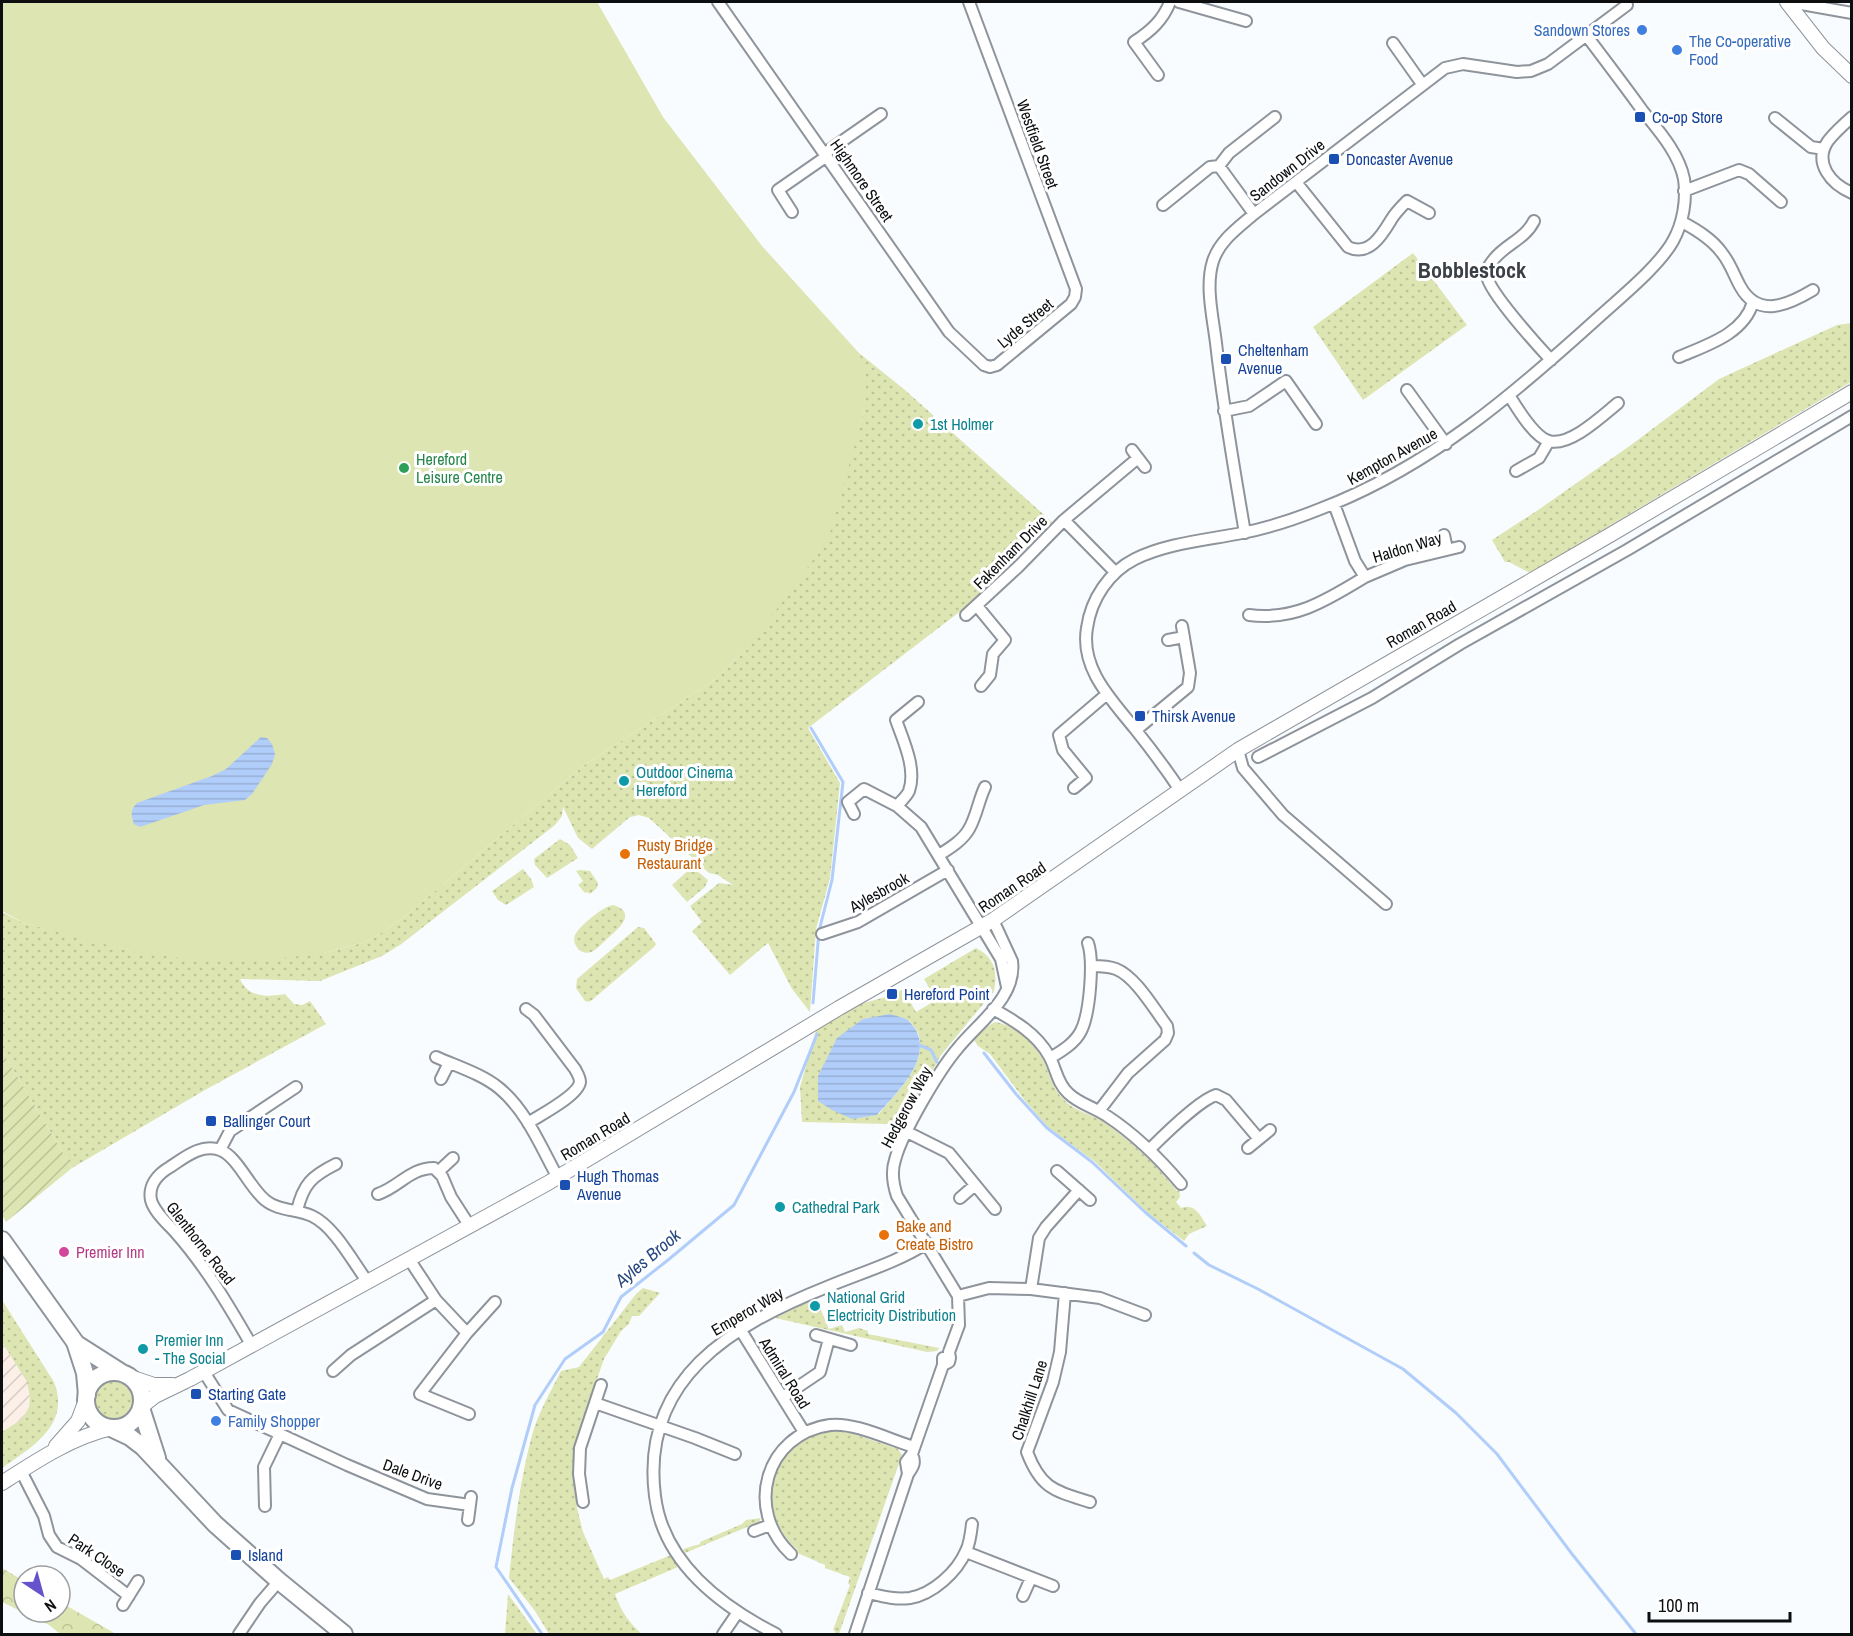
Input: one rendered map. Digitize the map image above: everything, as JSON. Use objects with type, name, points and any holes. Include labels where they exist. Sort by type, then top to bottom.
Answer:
[{"type":"highway","points":[[2,1240],[75,1342],[86,1373],[88,1410],[93,1419],[100,1425],[130,1437],[158,1461],[215,1524],[344,1635]]},
{"type":"highway","points":[[75,1342],[126,1375],[138,1387],[147,1433],[158,1461]]},
{"type":"highway","points":[[87,1398],[92,1383],[99,1377],[108,1373],[126,1375]]},
{"type":"highway","points":[[112,1429],[130,1424],[141,1408]]},
{"type":"main road","points":[[1788,2],[1823,48],[1851,76]]},
{"type":"main road","name":"Roman Road","points":[[141,1408],[152,1398],[175,1385],[204,1372],[558,1178],[839,1008],[980,928],[1084,859],[1238,750],[1620,529],[1851,392]]},
{"type":"main road","name":"Roman Road","points":[[126,1375],[154,1385],[175,1385]]},
{"type":"main road","points":[[48,1454],[78,1421],[87,1398]]},
{"type":"main road","points":[[2,1483],[48,1454],[93,1433],[112,1429]]},
{"type":"street","name":"Highmore Street","points":[[718,2],[949,332],[984,365],[990,367]]},
{"type":"street","name":"Westfield Street","points":[[969,2],[1076,289],[1076,297]]},
{"type":"street","points":[[1158,75],[1134,42],[1156,27],[1166,13],[1170,2]]},
{"type":"street","points":[[1179,2],[1246,21]]},
{"type":"street","points":[[1788,2],[1851,12]]},
{"type":"street","name":"Sandown Drive","points":[[1245,532],[1224,411],[1213,323],[1210,283],[1212,264],[1217,250],[1228,236],[1254,214],[1445,68],[1462,64],[1516,72],[1531,71],[1548,64],[1627,3]]},
{"type":"street","name":"Kempton Avenue","points":[[1180,790],[1137,730],[1107,694],[1092,669],[1086,643],[1086,631],[1098,595],[1115,572],[1136,558],[1150,553],[1245,532],[1302,516],[1334,504],[1404,470],[1446,444],[1551,360],[1664,254],[1672,243],[1682,222],[1684,191],[1680,167],[1670,147],[1586,35]]},
{"type":"street","points":[[1393,43],[1422,84]]},
{"type":"street","points":[[792,212],[778,190],[881,114]]},
{"type":"street","points":[[1163,205],[1210,167],[1219,166],[1229,153],[1275,117]]},
{"type":"street","points":[[1851,117],[1831,137],[1824,149],[1823,166],[1826,175],[1832,181],[1851,193]]},
{"type":"street","points":[[1775,118],[1811,147],[1824,149]]},
{"type":"street","points":[[1219,166],[1254,214]]},
{"type":"street","points":[[1684,191],[1739,170],[1749,174],[1781,202]]},
{"type":"street","points":[[1296,182],[1348,247],[1355,251],[1372,245],[1385,232],[1392,219],[1407,201],[1429,213]]},
{"type":"street","points":[[1534,222],[1528,232],[1496,257],[1488,267],[1487,275],[1513,316],[1551,360]]},
{"type":"street","points":[[1682,222],[1716,245],[1744,293],[1753,302],[1776,306],[1786,304],[1813,290]]},
{"type":"street","name":"Lyde Street","points":[[990,367],[997,365],[1076,297]]},
{"type":"street","points":[[1679,357],[1696,344],[1719,339],[1738,327],[1748,316],[1753,302]]},
{"type":"street","points":[[1224,411],[1249,406],[1286,381],[1316,424]]},
{"type":"street","points":[[1407,390],[1446,444]]},
{"type":"street","points":[[1509,395],[1527,422],[1541,436],[1549,441],[1558,442],[1575,435],[1618,403]]},
{"type":"street","points":[[1258,757],[1389,687],[1521,608],[1627,550],[1851,416]]},
{"type":"street","points":[[1516,471],[1539,458],[1549,441]]},
{"type":"street","name":"Fakenham Drive","points":[[966,615],[1064,520],[1138,458]]},
{"type":"street","name":"Haldon Way","points":[[1334,504],[1355,561],[1365,577]]},
{"type":"street","name":"Fakenham Drive","points":[[1064,520],[1115,572]]},
{"type":"street","points":[[1444,535],[1447,549]]},
{"type":"street","name":"Haldon Way","points":[[1249,615],[1269,616],[1314,607],[1365,577],[1405,560],[1459,547]]},
{"type":"street","name":"Fakenham Drive","points":[[977,606],[1005,640],[993,654],[990,675],[981,686]]},
{"type":"street","points":[[1137,730],[1188,687],[1190,673],[1183,632],[1168,640]]},
{"type":"street","points":[[1378,668],[1389,687]]},
{"type":"street","points":[[1074,788],[1086,778],[1063,750],[1059,735],[1107,694]]},
{"type":"street","points":[[897,806],[909,791],[911,772],[906,748],[896,720],[918,702]]},
{"type":"street","points":[[1238,750],[1244,768],[1283,815],[1386,904]]},
{"type":"street","points":[[939,855],[964,836],[970,827],[985,787]]},
{"type":"street","points":[[854,814],[848,802],[864,789],[897,806],[921,827],[1000,959],[1007,987]]},
{"type":"street","name":"Aylesbrook","points":[[822,934],[858,922],[948,870]]},
{"type":"street","name":"Hedgerow Way","points":[[853,1633],[908,1473],[906,1462],[913,1451],[943,1365],[948,1362],[959,1325],[958,1296],[897,1196],[892,1178],[895,1160],[907,1132],[947,1062],[993,1009],[1012,975],[1012,961],[993,920]]},
{"type":"street","points":[[1050,1058],[1074,1041],[1081,1031],[1092,966],[1089,943]]},
{"type":"street","points":[[1092,966],[1116,969],[1132,980],[1167,1026],[1168,1033],[1165,1040],[1128,1073],[1099,1111]]},
{"type":"street","points":[[526,1009],[534,1015],[575,1068],[580,1084],[574,1093],[528,1123]]},
{"type":"street","points":[[993,1009],[1033,1036],[1050,1058],[1060,1084],[1068,1094],[1099,1111],[1150,1149],[1181,1185]]},
{"type":"street","points":[[436,1057],[498,1087],[513,1102],[528,1123],[558,1178]]},
{"type":"street","points":[[441,1079],[449,1063]]},
{"type":"street","points":[[296,1088],[230,1131],[220,1150],[230,1158],[255,1191],[267,1202],[280,1208],[314,1216],[326,1225],[367,1281]]},
{"type":"street","points":[[1150,1149],[1208,1099],[1216,1095],[1226,1100],[1259,1139]]},
{"type":"street","points":[[1248,1148],[1270,1130]]},
{"type":"street","points":[[907,1132],[949,1153],[995,1209]]},
{"type":"street","name":"Glenthorne Road","points":[[220,1150],[196,1151],[163,1171],[153,1185],[152,1200],[155,1208],[188,1246],[221,1290],[252,1346]]},
{"type":"street","points":[[439,1171],[453,1158]]},
{"type":"street","points":[[297,1211],[300,1196],[307,1183],[318,1173],[336,1164]]},
{"type":"street","points":[[378,1194],[389,1191],[403,1178],[420,1169],[434,1168],[439,1171],[451,1197],[469,1226]]},
{"type":"street","points":[[1057,1171],[1090,1200]]},
{"type":"street","points":[[960,1198],[975,1185]]},
{"type":"street","points":[[1031,1289],[1039,1238],[1079,1190]]},
{"type":"street","name":"Emperor Way","points":[[776,1635],[712,1594],[694,1576],[663,1528],[655,1501],[653,1479],[654,1452],[660,1425],[676,1389],[690,1371],[706,1354],[740,1329],[782,1307],[899,1259],[927,1243]]},
{"type":"street","points":[[409,1259],[436,1300],[467,1333]]},
{"type":"street","points":[[958,1296],[989,1288],[1031,1289],[1100,1298],[1145,1315]]},
{"type":"street","name":"Chalkhill Lane","points":[[1065,1293],[1058,1361],[1053,1382],[1027,1452],[1043,1483],[1069,1500],[1090,1502]]},
{"type":"street","points":[[333,1371],[351,1356],[436,1300]]},
{"type":"street","points":[[469,1414],[420,1394],[467,1333],[495,1302]]},
{"type":"street","name":"Admiral Road","points":[[740,1329],[804,1432]]},
{"type":"street","points":[[816,1335],[851,1345]]},
{"type":"street","points":[[783,1397],[820,1372],[829,1339]]},
{"type":"street","name":"Dale Drive","points":[[204,1372],[228,1410],[427,1499],[471,1501],[468,1520]]},
{"type":"street","points":[[583,1502],[579,1474],[580,1448],[601,1385]]},
{"type":"street","points":[[595,1403],[735,1454]]},
{"type":"street","points":[[791,1554],[770,1525],[765,1500],[770,1471],[782,1451],[804,1432],[819,1427],[845,1425],[913,1451]]},
{"type":"street","points":[[265,1506],[264,1467],[280,1434]]},
{"type":"street","name":"Park Close","points":[[21,1471],[44,1516],[49,1536],[57,1546],[81,1559],[126,1600],[138,1581]]},
{"type":"street","points":[[868,1593],[896,1598],[920,1595],[941,1582],[966,1552],[972,1524]]},
{"type":"street","points":[[754,1531],[770,1525]]},
{"type":"street","points":[[966,1552],[1053,1586]]},
{"type":"street","points":[[1023,1596],[1031,1578]]},
{"type":"street","points":[[239,1635],[260,1603],[279,1581]]},
{"type":"street","points":[[723,1635],[738,1612]]},
{"type":"shaded area","points":[[2,1342],[27,1382],[30,1397],[29,1407],[22,1419],[2,1432]]},
{"type":"green space","name":"Hereford Leisure Centre","points":[[5,2],[597,2],[663,117],[762,246],[859,353],[866,374],[866,396],[861,423],[828,540],[748,648],[713,681],[583,766],[403,918],[369,941],[324,953],[266,960],[187,959],[137,952],[79,938],[24,923],[2,911],[2,4]]},
{"type":"green space","points":[[1413,253],[1467,325],[1363,400],[1313,327]]},
{"type":"green space","points":[[1851,323],[1851,382],[1530,573],[1505,562],[1492,540],[1631,445],[1719,379],[1837,325]]},
{"type":"green space","points":[[859,353],[905,390],[1052,522],[962,610],[808,728],[840,783],[830,878],[816,929],[810,1012],[792,989],[768,943],[730,975],[692,931],[702,922],[690,906],[719,883],[733,885],[718,875],[709,873],[649,818],[639,815],[630,817],[592,849],[578,838],[563,807],[562,816],[555,825],[400,945],[382,956],[320,981],[240,979],[248,990],[259,995],[285,994],[294,1004],[302,1005],[310,1001],[326,1024],[205,1090],[72,1168],[2,1051],[2,912],[24,923],[137,952],[324,953],[369,941],[403,918],[583,766],[713,681],[748,648],[861,423],[865,388]]},
{"type":"green space","points":[[560,839],[570,845],[578,858],[547,878],[535,865],[534,859]]},
{"type":"green space","points":[[692,867],[708,880],[705,887],[687,902],[672,885]]},
{"type":"green space","points":[[523,869],[534,887],[506,905],[498,900],[492,891]]},
{"type":"green space","points":[[576,871],[590,871],[598,883],[597,888],[590,894],[585,893],[578,885],[583,881]]},
{"type":"green space","points":[[613,905],[624,912],[624,922],[593,951],[586,953],[578,949],[574,939],[577,931],[598,913]]},
{"type":"green space","points":[[638,927],[644,928],[656,944],[654,947],[592,1000],[585,1001],[576,988],[577,979]]},
{"type":"green space","points":[[976,948],[991,960],[995,971],[994,991],[941,1055],[901,1128],[886,1124],[802,1122],[800,1087],[816,1030],[857,1005],[889,996],[890,998],[903,989],[916,1012],[936,1000],[924,979]],"holes":[[[909,1020],[919,1036],[918,1058],[914,1069],[900,1089],[878,1115]]]},
{"type":"green space","points":[[995,1022],[1017,1031],[1030,1042],[1044,1062],[1059,1095],[1067,1103],[1102,1121],[1123,1136],[1160,1171],[1177,1191],[1179,1189],[1180,1197],[1176,1202],[1181,1208],[1194,1209],[1207,1226],[1189,1234],[1184,1241],[1147,1212],[1094,1161],[1048,1127],[990,1054],[978,1046],[974,1040]]},
{"type":"green space","points":[[2,1051],[72,1168],[6,1222],[2,1215]]},
{"type":"green space","points":[[643,1288],[660,1293],[639,1316],[632,1316],[629,1324],[621,1331],[604,1359],[575,1442],[573,1457],[577,1508],[583,1532],[604,1579],[608,1577],[610,1580],[671,1555],[678,1567],[615,1594],[626,1616],[642,1634],[549,1634],[535,1611],[509,1578],[520,1491],[531,1439],[540,1413],[561,1371],[579,1367]]},
{"type":"green space","points":[[2,1300],[54,1382],[58,1397],[53,1423],[46,1433],[2,1468],[2,1432],[22,1419],[29,1407],[30,1397],[27,1382],[2,1342]]},
{"type":"green space","points":[[808,1302],[812,1311],[820,1308],[829,1329],[842,1325],[845,1332],[859,1328],[868,1331],[868,1334],[939,1348],[937,1351],[927,1352],[775,1318]]},
{"type":"green space","points":[[114,1380],[129,1386],[135,1401],[129,1416],[114,1422],[99,1416],[93,1401],[99,1386]]},
{"type":"green space","points":[[833,1431],[851,1433],[898,1449],[902,1455],[839,1634],[835,1634],[833,1630],[850,1585],[848,1584],[850,1577],[825,1568],[825,1565],[795,1552],[797,1549],[778,1525],[772,1496],[778,1468],[787,1455],[806,1439]]},
{"type":"green space","points":[[761,1518],[759,1522],[685,1553],[683,1549],[700,1544],[746,1520]]},
{"type":"green space","points":[[2,1568],[12,1574],[12,1607],[2,1602]]},
{"type":"green space","points":[[508,1594],[537,1634],[505,1634]]},
{"type":"green space","points":[[72,1609],[116,1634],[60,1634],[47,1624],[72,1624]]},
{"type":"water","points":[[261,737],[267,738],[272,744],[275,754],[272,764],[252,794],[245,800],[204,805],[140,827],[134,824],[132,813],[137,803],[226,769]]},
{"type":"water","points":[[890,1014],[908,1020],[914,1027],[919,1039],[920,1050],[911,1074],[894,1097],[877,1115],[852,1119],[818,1101],[818,1076],[837,1038],[863,1019]]},
{"type":"waterway","name":"Ayles Brook","points":[[811,728],[843,782],[832,880],[819,931],[813,1003]]},
{"type":"waterway","name":"Ayles Brook","points":[[542,1634],[496,1567],[512,1488],[535,1405],[565,1359],[603,1332],[621,1297],[734,1205],[794,1092],[817,1034]]},
{"type":"waterway","points":[[919,1045],[931,1050],[937,1062]]},
{"type":"waterway","points":[[984,1053],[1016,1094],[1047,1128],[1092,1162],[1146,1213],[1186,1246]]},
{"type":"waterway","points":[[1194,1253],[1209,1265],[1258,1289],[1403,1369],[1456,1413],[1497,1454],[1636,1634]]},
{"type":"place","name":"Sandown Stores","points":[[1642,30]]},
{"type":"place","name":"The Co-operative Food","points":[[1677,50]]},
{"type":"place","name":"Co-op Store","points":[[1640,117]]},
{"type":"place","name":"Doncaster Avenue","points":[[1334,159]]},
{"type":"place","name":"Cheltenham Avenue","points":[[1226,359]]},
{"type":"place","name":"1st Holmer","points":[[918,424]]},
{"type":"place","name":"Hereford Leisure Centre","points":[[404,468]]},
{"type":"place","name":"Thirsk Avenue","points":[[1140,716]]},
{"type":"place","name":"Outdoor Cinema Hereford","points":[[624,781]]},
{"type":"place","name":"Rusty Bridge Restaurant","points":[[625,854]]},
{"type":"place","name":"Hereford Point","points":[[892,994]]},
{"type":"place","name":"Ballinger Court","points":[[211,1121]]},
{"type":"place","name":"Hugh Thomas Avenue","points":[[565,1185]]},
{"type":"place","name":"Cathedral Park","points":[[780,1207]]},
{"type":"place","name":"Bake and Create Bistro","points":[[884,1235]]},
{"type":"place","name":"Premier Inn","points":[[64,1252]]},
{"type":"place","name":"National Grid Electricity Distribution","points":[[815,1306]]},
{"type":"place","name":"Premier Inn - The Social","points":[[143,1349]]},
{"type":"place","name":"Starting Gate","points":[[196,1394]]},
{"type":"place","name":"Family Shopper","points":[[216,1421]]},
{"type":"place","name":"Island","points":[[236,1555]]},
{"type":"district","name":"Bobblestock","points":[[1472,270]]}]
